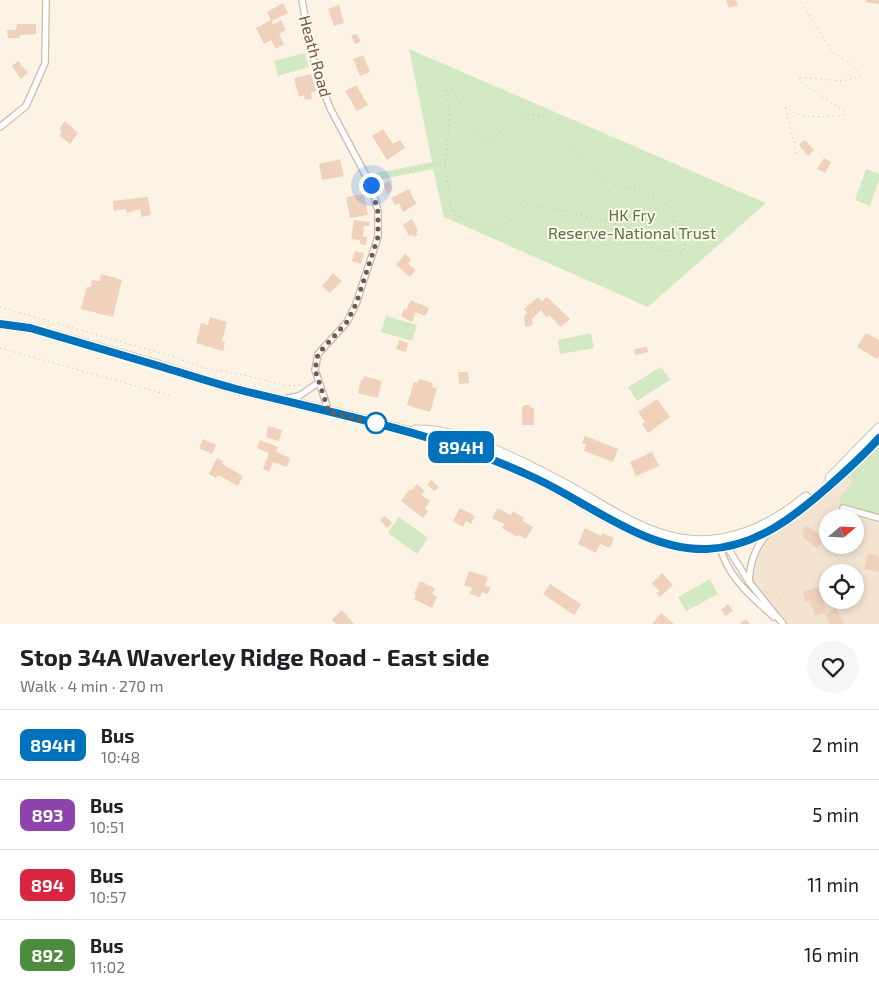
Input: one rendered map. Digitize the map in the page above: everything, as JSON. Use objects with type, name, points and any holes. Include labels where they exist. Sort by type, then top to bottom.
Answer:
[{"type":"main road","points":[[0,324],[30,328],[238,390],[407,430],[518,469],[547,483],[610,519],[655,539],[690,548],[722,543],[742,543],[770,531],[794,515],[858,462],[879,438]]},
{"type":"main road","points":[[722,543],[767,524],[799,504],[852,457],[879,428]]},
{"type":"street","points":[[0,127],[26,106],[45,63],[46,0]]},
{"type":"street","name":"Heath Road","points":[[302,0],[310,46],[321,85],[331,110],[371,185],[378,212],[378,237],[356,304],[347,322],[318,354],[315,370],[329,412]]},
{"type":"street","points":[[282,399],[299,396],[318,383]]},
{"type":"street","points":[[843,508],[879,518]]},
{"type":"street","points":[[752,585],[750,569],[754,555],[762,539],[770,531]]},
{"type":"street","points":[[722,543],[782,624]]},
{"type":"street","points":[[722,543],[729,571],[782,624]]},
{"type":"path","points":[[796,154],[795,140],[791,132],[785,107],[792,112],[804,116],[844,115],[844,111],[808,88],[798,77],[841,81],[859,78],[860,74],[832,51],[800,0]]},
{"type":"path","points":[[447,84],[482,141],[492,139],[525,113],[546,118],[608,183],[635,189],[659,198],[670,208],[685,246],[681,253],[652,248],[640,232],[624,226],[553,208],[526,205],[515,218],[490,230],[455,215],[445,167],[450,111],[445,90],[447,84]]},
{"type":"path","points":[[373,182],[394,173],[438,164],[445,167]]},
{"type":"path","points":[[0,307],[174,356],[204,368],[249,376],[287,386],[318,383]]},
{"type":"path","points":[[0,348],[172,396]]},
{"type":"path","points":[[843,508],[840,504],[840,498],[851,485],[854,475]]},
{"type":"path","points":[[752,585],[776,595],[800,624]]},
{"type":"shaded area","points":[[839,477],[853,480],[844,492],[879,518],[879,624],[783,624],[749,582],[750,569],[762,539]]},
{"type":"green space","name":"HK Fry Reserve-National Trust","points":[[409,49],[766,203],[648,307],[444,217],[433,169],[373,181],[372,174],[432,162]]},
{"type":"green space","points":[[305,53],[309,67],[278,76],[274,61]]},
{"type":"green space","points":[[866,169],[879,174],[879,180],[870,206],[855,200]]},
{"type":"green space","points":[[386,316],[417,325],[412,341],[381,332]]},
{"type":"green space","points":[[591,333],[594,348],[560,354],[558,340]]},
{"type":"green space","points":[[661,367],[670,380],[637,401],[628,387]]},
{"type":"green space","points":[[879,438],[879,518],[864,514],[864,509],[843,508],[840,504],[840,498],[853,480],[839,477]]},
{"type":"green space","points":[[399,517],[428,538],[417,554],[388,533]]},
{"type":"green space","points":[[710,579],[718,594],[686,611],[678,597]]},
{"type":"building","points":[[726,0],[736,0],[738,5],[729,8]]},
{"type":"building","points":[[866,0],[879,0],[879,4],[865,2]]},
{"type":"building","points":[[283,3],[288,13],[272,21],[273,25],[281,20],[286,30],[279,34],[284,44],[276,49],[271,40],[264,44],[256,28],[271,20],[267,12]]},
{"type":"building","points":[[339,5],[344,23],[334,26],[328,9]]},
{"type":"building","points":[[17,24],[36,24],[36,34],[20,35],[19,38],[8,38],[7,30],[16,30]]},
{"type":"building","points":[[357,34],[361,42],[355,44],[351,36]]},
{"type":"building","points":[[363,55],[370,72],[360,76],[353,59]]},
{"type":"building","points":[[18,61],[28,73],[21,79],[12,66]]},
{"type":"building","points":[[311,74],[316,91],[311,93],[312,99],[305,100],[304,95],[299,97],[294,78]]},
{"type":"building","points":[[356,85],[368,105],[357,111],[345,91]]},
{"type":"building","points":[[65,121],[78,133],[70,144],[59,135],[62,132],[59,129]]},
{"type":"building","points":[[383,129],[393,144],[400,140],[405,148],[387,160],[372,136]]},
{"type":"building","points":[[805,140],[814,150],[808,156],[799,145]]},
{"type":"building","points":[[824,158],[831,162],[825,173],[817,169]]},
{"type":"building","points":[[340,159],[344,176],[322,180],[319,164]]},
{"type":"building","points":[[389,181],[393,190],[387,194],[383,184]]},
{"type":"building","points":[[409,189],[416,204],[403,212],[399,203],[395,205],[391,198]]},
{"type":"building","points":[[364,194],[368,215],[350,218],[346,197]]},
{"type":"building","points":[[148,197],[151,215],[142,217],[140,209],[127,213],[126,209],[114,211],[113,201]]},
{"type":"building","points":[[412,219],[418,231],[416,232],[418,235],[413,237],[412,234],[409,236],[403,225]]},
{"type":"building","points":[[354,220],[370,222],[369,226],[364,226],[363,237],[367,237],[366,245],[360,244],[360,240],[351,239]]},
{"type":"building","points":[[355,251],[364,253],[361,264],[352,261]]},
{"type":"building","points":[[405,254],[411,259],[408,264],[416,270],[410,277],[396,265]]},
{"type":"building","points":[[333,273],[342,281],[330,293],[322,286]]},
{"type":"building","points":[[101,274],[122,280],[113,317],[81,309],[87,287],[91,287],[92,280],[100,281]]},
{"type":"building","points":[[538,297],[542,301],[547,297],[570,319],[561,327],[549,315],[547,318],[541,310],[532,319],[533,325],[525,327],[524,316],[527,313],[524,309]]},
{"type":"building","points":[[411,300],[429,308],[425,316],[416,312],[412,322],[401,316]]},
{"type":"building","points":[[210,317],[227,322],[222,341],[225,342],[223,351],[196,343],[201,323],[208,325]]},
{"type":"building","points":[[866,333],[879,340],[879,356],[877,359],[857,347]]},
{"type":"building","points":[[399,340],[408,343],[406,352],[396,349]]},
{"type":"building","points":[[647,347],[648,352],[635,355],[634,349]]},
{"type":"building","points":[[458,372],[468,372],[469,383],[459,384]]},
{"type":"building","points":[[364,376],[382,381],[378,398],[358,393]]},
{"type":"building","points":[[419,379],[433,383],[432,387],[437,388],[430,412],[407,405],[414,382],[417,383]]},
{"type":"building","points":[[657,399],[670,417],[648,433],[642,424],[645,422],[638,412]]},
{"type":"building","points":[[525,405],[534,408],[534,425],[522,425],[522,407]]},
{"type":"building","points":[[268,426],[282,430],[279,441],[266,437]]},
{"type":"building","points":[[585,436],[618,449],[613,462],[584,451],[586,444],[582,443]]},
{"type":"building","points":[[203,439],[216,445],[212,454],[199,448]]},
{"type":"building","points":[[260,440],[278,447],[276,452],[290,458],[287,467],[273,462],[269,472],[263,469],[269,453],[257,448]]},
{"type":"building","points":[[652,452],[659,466],[636,476],[630,462]]},
{"type":"building","points":[[217,458],[223,461],[222,464],[243,476],[238,486],[218,475],[216,478],[209,474]]},
{"type":"building","points":[[431,480],[439,487],[435,491],[427,485]]},
{"type":"building","points":[[417,484],[425,491],[421,495],[430,501],[425,508],[428,511],[423,518],[401,501],[410,489],[412,490]]},
{"type":"building","points":[[460,508],[475,516],[471,524],[466,521],[463,527],[453,521]]},
{"type":"building","points":[[498,508],[510,515],[513,511],[524,518],[523,521],[533,527],[526,539],[519,535],[517,537],[502,528],[504,524],[492,518]]},
{"type":"building","points":[[385,516],[392,523],[387,528],[380,520]]},
{"type":"building","points":[[806,525],[819,534],[819,545],[817,548],[802,537],[804,533],[801,532]]},
{"type":"building","points":[[585,528],[601,536],[602,533],[614,538],[610,548],[600,544],[596,553],[578,544]]},
{"type":"building","points":[[868,553],[879,556],[879,572],[864,569]]},
{"type":"building","points":[[469,571],[488,577],[485,586],[491,587],[488,594],[482,592],[480,597],[470,594],[472,588],[464,585]]},
{"type":"building","points":[[662,573],[673,585],[660,597],[657,593],[659,591],[652,583]]},
{"type":"building","points":[[420,581],[435,588],[432,594],[437,597],[432,608],[414,599],[416,595],[414,594]]},
{"type":"building","points":[[550,584],[581,604],[574,615],[543,594]]},
{"type":"building","points":[[819,587],[819,609],[825,609],[826,612],[815,616],[810,601],[805,602],[803,592]]},
{"type":"building","points":[[728,604],[733,611],[726,616],[721,610]]},
{"type":"building","points":[[836,609],[844,624],[830,624],[825,614]]},
{"type":"building","points":[[342,610],[354,624],[336,624],[332,619]]},
{"type":"building","points":[[661,613],[674,624],[652,624]]},
{"type":"building","points":[[746,619],[750,624],[739,624]]},
{"type":"bus line","name":"894H","points":[[0,324],[30,328],[238,390],[282,399],[434,438],[518,469],[631,529],[673,545],[690,548],[720,548],[742,543],[779,526],[858,462],[879,438]]},
{"type":"route","points":[[371,185],[378,212],[378,237],[356,304],[347,322],[318,354],[315,370],[329,412],[376,423]]}]
